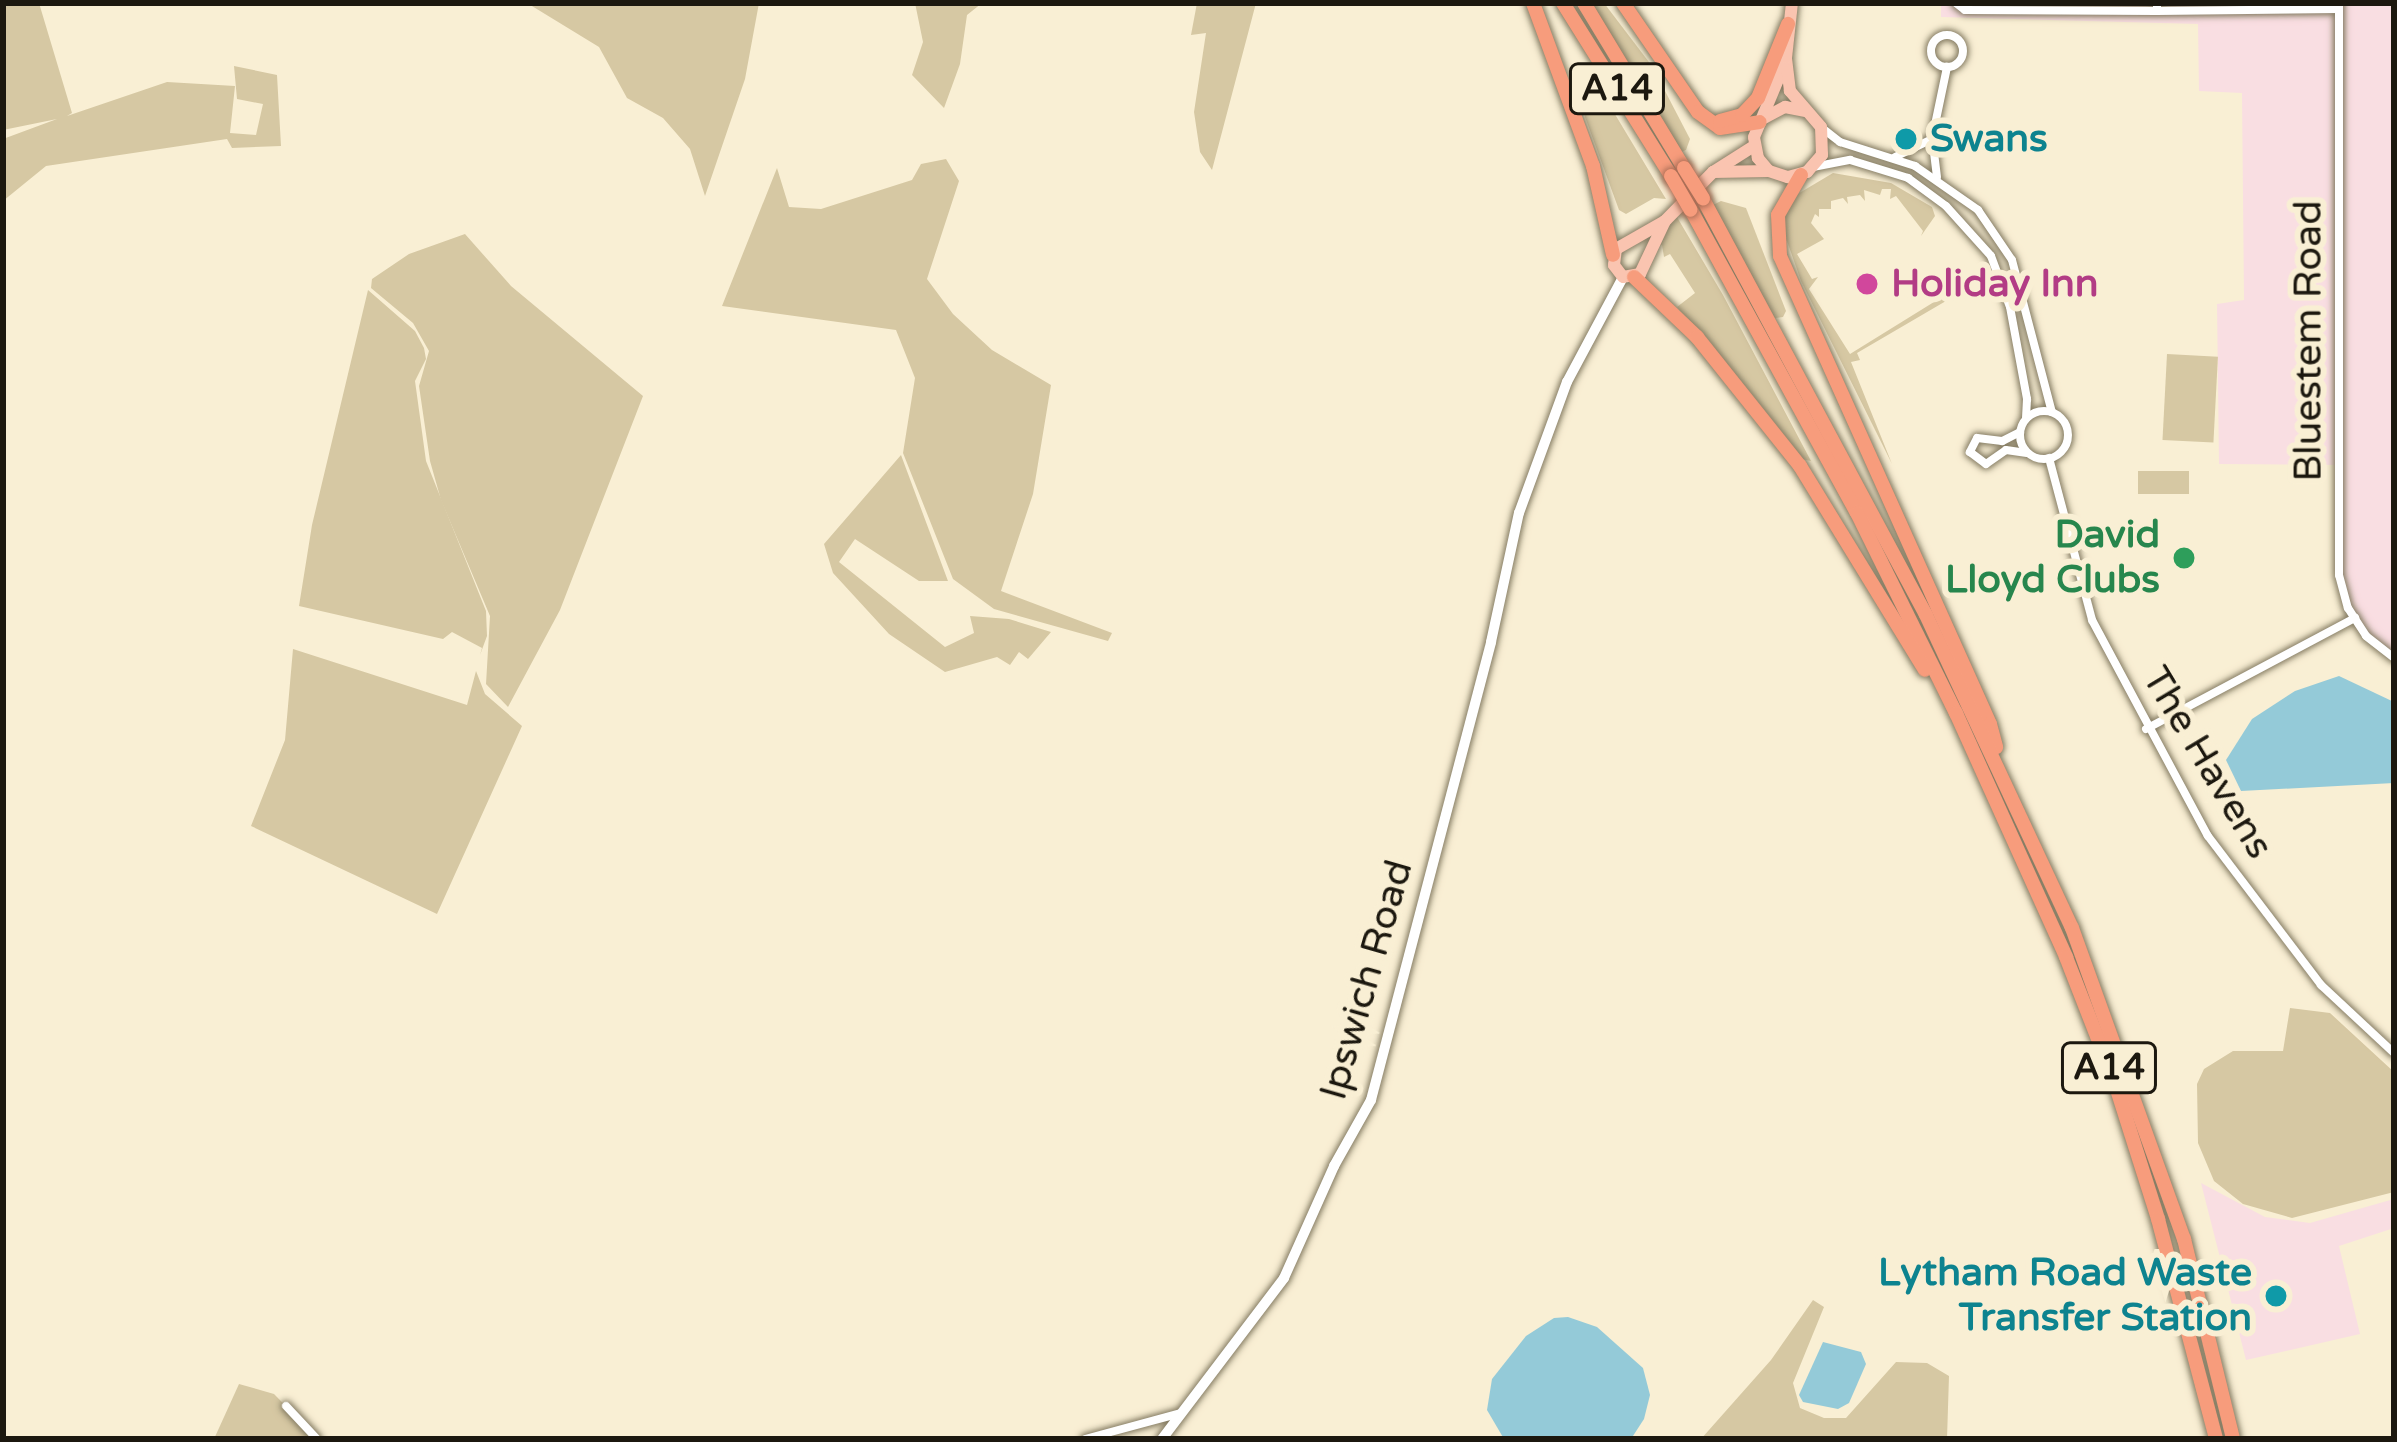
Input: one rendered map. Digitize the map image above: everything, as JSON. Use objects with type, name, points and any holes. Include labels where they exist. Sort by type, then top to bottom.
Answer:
[{"type":"highway","name":"A14","points":[[1532,3],[1593,166],[1613,255]]},
{"type":"highway","name":"A14","points":[[1563,3],[1677,172]]},
{"type":"highway","name":"A14","points":[[1584,3],[1927,615],[2072,928],[2139,1102],[2184,1239],[2234,1439]]},
{"type":"highway","name":"A14","points":[[1623,3],[1708,120],[1730,129],[1762,120]]},
{"type":"highway","name":"A14","points":[[1708,120],[1732,120],[1750,107],[1788,25]]},
{"type":"highway","name":"A14","points":[[1807,171],[1778,215],[1780,256],[1990,724],[2003,776]]},
{"type":"highway","name":"A14","points":[[1697,205],[1956,713],[2066,957],[2114,1080],[2181,1298],[2216,1439]]},
{"type":"highway","name":"A14","points":[[1628,277],[1697,337],[1800,466],[1956,713]]},
{"type":"main road","points":[[1712,172],[1807,171],[1823,149],[1821,127],[1790,91],[1786,58],[1792,3]]},
{"type":"main road","points":[[1665,221],[1646,265],[1628,277],[1613,255],[1665,221],[1712,172],[1754,146],[1786,58]]},
{"type":"main road","points":[[1762,120],[1785,107],[1807,112]]},
{"type":"main road","points":[[1754,146],[1768,171]]},
{"type":"street","points":[[1956,3],[1965,10],[2339,6]]},
{"type":"street","name":"Bluestem Road","points":[[2339,6],[2339,574],[2366,636],[2394,658]]},
{"type":"street","points":[[1938,178],[1932,139],[1947,67],[1963,54],[1958,40],[1949,35],[1938,38],[1931,50],[1934,60],[1947,67]]},
{"type":"street","name":"The Havens","points":[[1821,127],[1840,142],[1894,158],[1938,178],[1966,198],[2012,260],[2052,412],[2063,421],[2068,436],[2062,450],[2049,458],[2092,620],[2146,729],[2208,836],[2348,1016],[2394,1053]]},
{"type":"street","points":[[1894,158],[1932,139]]},
{"type":"street","points":[[1807,171],[1850,160],[1908,178],[1946,206],[1991,256],[2010,307],[2027,399],[2026,418],[2020,432],[2002,442],[1976,438],[1970,452],[1986,464],[2006,450],[2049,458]]},
{"type":"street","name":"Ipswich Road","points":[[1162,1439],[1284,1278],[1334,1166],[1371,1100],[1493,632],[1519,513],[1544,435],[1628,277]]},
{"type":"street","points":[[2026,418],[2035,412],[2052,412]]},
{"type":"street","points":[[2020,432],[2028,454]]},
{"type":"street","points":[[2146,729],[2355,618]]},
{"type":"street","points":[[286,1406],[317,1439]]},
{"type":"street","points":[[1085,1439],[1183,1413]]},
{"type":"shaded area","points":[[3,3],[39,3],[72,113],[67,116],[167,82],[235,86],[230,133],[256,135],[263,104],[237,99],[234,66],[277,75],[281,146],[232,148],[227,139],[46,166],[3,201],[3,139],[57,119],[3,130]]},
{"type":"shaded area","points":[[527,3],[759,3],[745,79],[705,196],[690,149],[663,118],[627,98],[599,47]]},
{"type":"shaded area","points":[[915,3],[982,3],[967,15],[960,64],[944,108],[912,75],[923,42]]},
{"type":"shaded area","points":[[1197,3],[1256,3],[1212,170],[1200,152],[1194,112],[1206,33],[1191,35]]},
{"type":"shaded area","points":[[1592,3],[1604,3],[1652,66],[1690,139],[1686,150],[1679,153]]},
{"type":"shaded area","points":[[1941,3],[2394,3],[2394,658],[2377,646],[2343,596],[2339,465],[2219,464],[2217,304],[2244,300],[2242,93],[2199,91],[2198,24],[1941,17]]},
{"type":"shaded area","points":[[1589,89],[1610,106],[1666,199],[1654,198],[1626,214],[1619,210],[1585,117],[1582,100]]},
{"type":"shaded area","points":[[946,159],[959,181],[927,279],[953,314],[992,350],[1051,385],[1033,494],[1001,591],[1112,633],[1108,641],[994,609],[953,579],[903,453],[915,378],[896,330],[722,306],[777,168],[789,207],[821,209],[912,180],[921,164]]},
{"type":"shaded area","points":[[1833,173],[1891,183],[1932,207],[1935,216],[1921,236],[1923,231],[1896,196],[1890,199],[1891,189],[1882,189],[1880,195],[1864,190],[1865,201],[1860,195],[1847,197],[1848,204],[1843,198],[1831,201],[1831,209],[1819,209],[1819,217],[1815,214],[1811,223],[1824,239],[1797,254],[1812,279],[1818,277],[1809,289],[1850,354],[1984,271],[1987,277],[1857,353],[1860,360],[1851,362],[1892,464],[1801,281],[1787,241],[1778,235],[1779,219],[1796,195]]},
{"type":"shaded area","points":[[1721,201],[1746,208],[1786,311],[1783,317],[1775,318],[1711,206]]},
{"type":"shaded area","points":[[1674,212],[1811,461],[1801,459],[1677,307],[1695,293],[1670,254],[1664,257],[1662,245],[1656,246]]},
{"type":"shaded area","points":[[465,234],[511,286],[643,396],[560,610],[508,707],[486,684],[490,616],[441,500],[430,461],[419,386],[429,351],[413,323],[371,288],[372,279],[409,254]]},
{"type":"shaded area","points":[[368,290],[415,331],[424,348],[426,359],[415,381],[426,461],[486,611],[487,636],[480,655],[482,648],[452,632],[443,639],[299,606],[312,525]]},
{"type":"shaded area","points":[[2167,354],[2218,357],[2213,443],[2162,440]]},
{"type":"shaded area","points":[[901,455],[948,581],[919,581],[855,539],[839,562],[945,647],[974,633],[970,616],[1009,619],[1051,632],[1028,659],[1019,652],[1010,665],[997,657],[945,672],[889,634],[833,573],[824,544]]},
{"type":"shaded area","points":[[2138,471],[2189,471],[2189,494],[2138,494]]},
{"type":"shaded area","points":[[293,649],[467,705],[476,671],[485,694],[522,726],[437,914],[251,826],[285,740]]},
{"type":"shaded area","points":[[2290,1008],[2330,1013],[2394,1072],[2394,1192],[2292,1218],[2243,1204],[2214,1181],[2198,1143],[2197,1084],[2204,1069],[2233,1051],[2283,1051]]},
{"type":"shaded area","points":[[2201,1183],[2265,1217],[2310,1223],[2394,1199],[2394,1228],[2339,1246],[2360,1334],[2246,1360]]},
{"type":"shaded area","points":[[1813,1300],[1824,1307],[1793,1383],[1800,1408],[1824,1418],[1846,1418],[1896,1362],[1927,1363],[1949,1376],[1947,1439],[1701,1439],[1771,1360]]},
{"type":"shaded area","points":[[239,1384],[274,1394],[318,1439],[214,1439]]},
{"type":"water","points":[[2339,676],[2394,702],[2394,783],[2241,791],[2226,760],[2252,719],[2295,691]]},
{"type":"water","points":[[1568,1317],[1597,1327],[1643,1368],[1650,1395],[1644,1419],[1631,1439],[1504,1439],[1487,1410],[1492,1379],[1526,1336],[1554,1318]]},
{"type":"water","points":[[1823,1342],[1861,1352],[1866,1364],[1849,1403],[1838,1409],[1803,1402],[1799,1395]]},
{"type":"place","name":"Swans","points":[[1906,139]]},
{"type":"place","name":"Holiday Inn","points":[[1867,284]]},
{"type":"place","name":"David Lloyd Clubs","points":[[2184,558]]},
{"type":"place","name":"Lytham Road Waste Transfer Station","points":[[2276,1296]]}]
